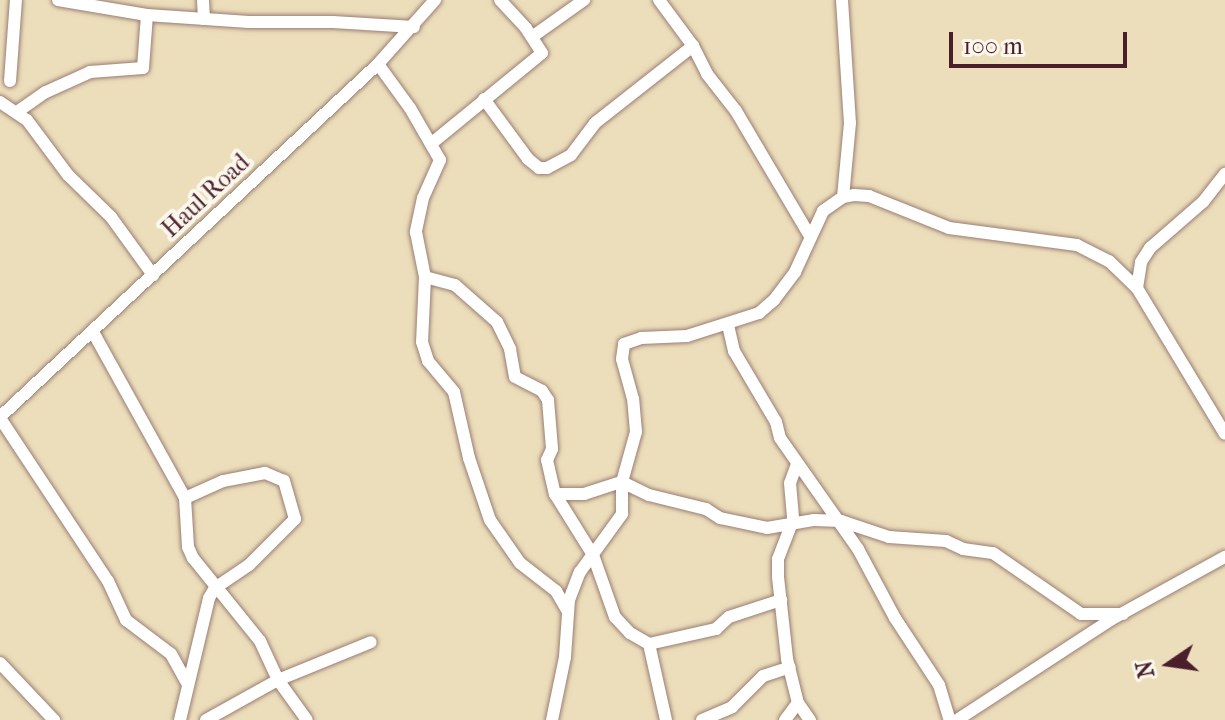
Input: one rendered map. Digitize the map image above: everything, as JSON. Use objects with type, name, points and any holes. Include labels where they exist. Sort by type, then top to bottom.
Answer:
[{"type":"street","points":[[10,81],[16,0]]},
{"type":"street","points":[[58,0],[147,15],[414,27]]},
{"type":"street","points":[[203,0],[204,19]]},
{"type":"street","name":"Haul Road","points":[[0,418],[378,64],[435,0]]},
{"type":"street","points":[[432,143],[542,53],[500,0]]},
{"type":"street","points":[[532,37],[584,0]]},
{"type":"street","points":[[659,0],[693,46],[707,74],[736,111],[810,236]]},
{"type":"street","points":[[842,0],[850,123],[843,197]]},
{"type":"street","points":[[17,112],[46,92],[90,72],[143,68],[147,15]]},
{"type":"street","points":[[484,99],[528,159],[539,168],[547,168],[571,155],[595,123],[693,46]]},
{"type":"street","points":[[378,64],[432,143],[440,160],[423,198],[416,232],[425,277],[422,342],[428,361],[454,392],[459,404],[469,458],[490,520],[520,563],[556,591],[568,612]]},
{"type":"street","points":[[0,102],[27,120],[68,175],[111,217],[153,275]]},
{"type":"street","points":[[1137,288],[1141,262],[1150,248],[1203,202],[1225,174]]},
{"type":"street","points":[[552,720],[565,657],[568,612],[580,572],[622,514],[622,482],[636,432],[633,399],[622,359],[624,344],[641,338],[687,336],[759,313],[774,300],[795,272],[823,211],[843,197],[869,196],[924,220],[967,232],[1004,233],[1077,245],[1118,267],[1137,288],[1225,434]]},
{"type":"street","points":[[425,277],[455,285],[497,322],[510,349],[515,377],[542,391],[548,400],[552,449],[547,460],[555,494],[593,555],[615,617],[630,633],[649,644],[716,629],[729,617],[781,600]]},
{"type":"street","points":[[728,325],[734,351],[797,464],[841,521],[895,618],[939,685],[950,720]]},
{"type":"street","points":[[93,332],[185,498],[188,547],[215,588],[260,641],[278,680],[307,720]]},
{"type":"street","points":[[0,418],[108,581],[126,620],[171,654],[188,685]]},
{"type":"street","points":[[797,464],[790,483],[792,526],[778,559],[790,667],[798,703],[810,720]]},
{"type":"street","points":[[180,720],[205,609],[215,588],[242,571],[295,519],[290,491],[284,481],[275,475],[249,474],[204,488],[185,498]]},
{"type":"street","points":[[555,494],[599,492],[622,482],[649,495],[706,509],[720,518],[767,528],[814,520],[841,521],[889,537],[946,541],[963,549],[993,553],[1081,614],[1123,614]]},
{"type":"street","points":[[957,720],[1123,614],[1225,557]]},
{"type":"street","points":[[206,720],[278,680],[371,642]]},
{"type":"street","points":[[649,644],[666,720]]},
{"type":"street","points":[[0,663],[13,681],[54,720]]},
{"type":"street","points":[[702,720],[732,707],[763,676],[790,667]]},
{"type":"street","points":[[785,720],[798,703]]}]
